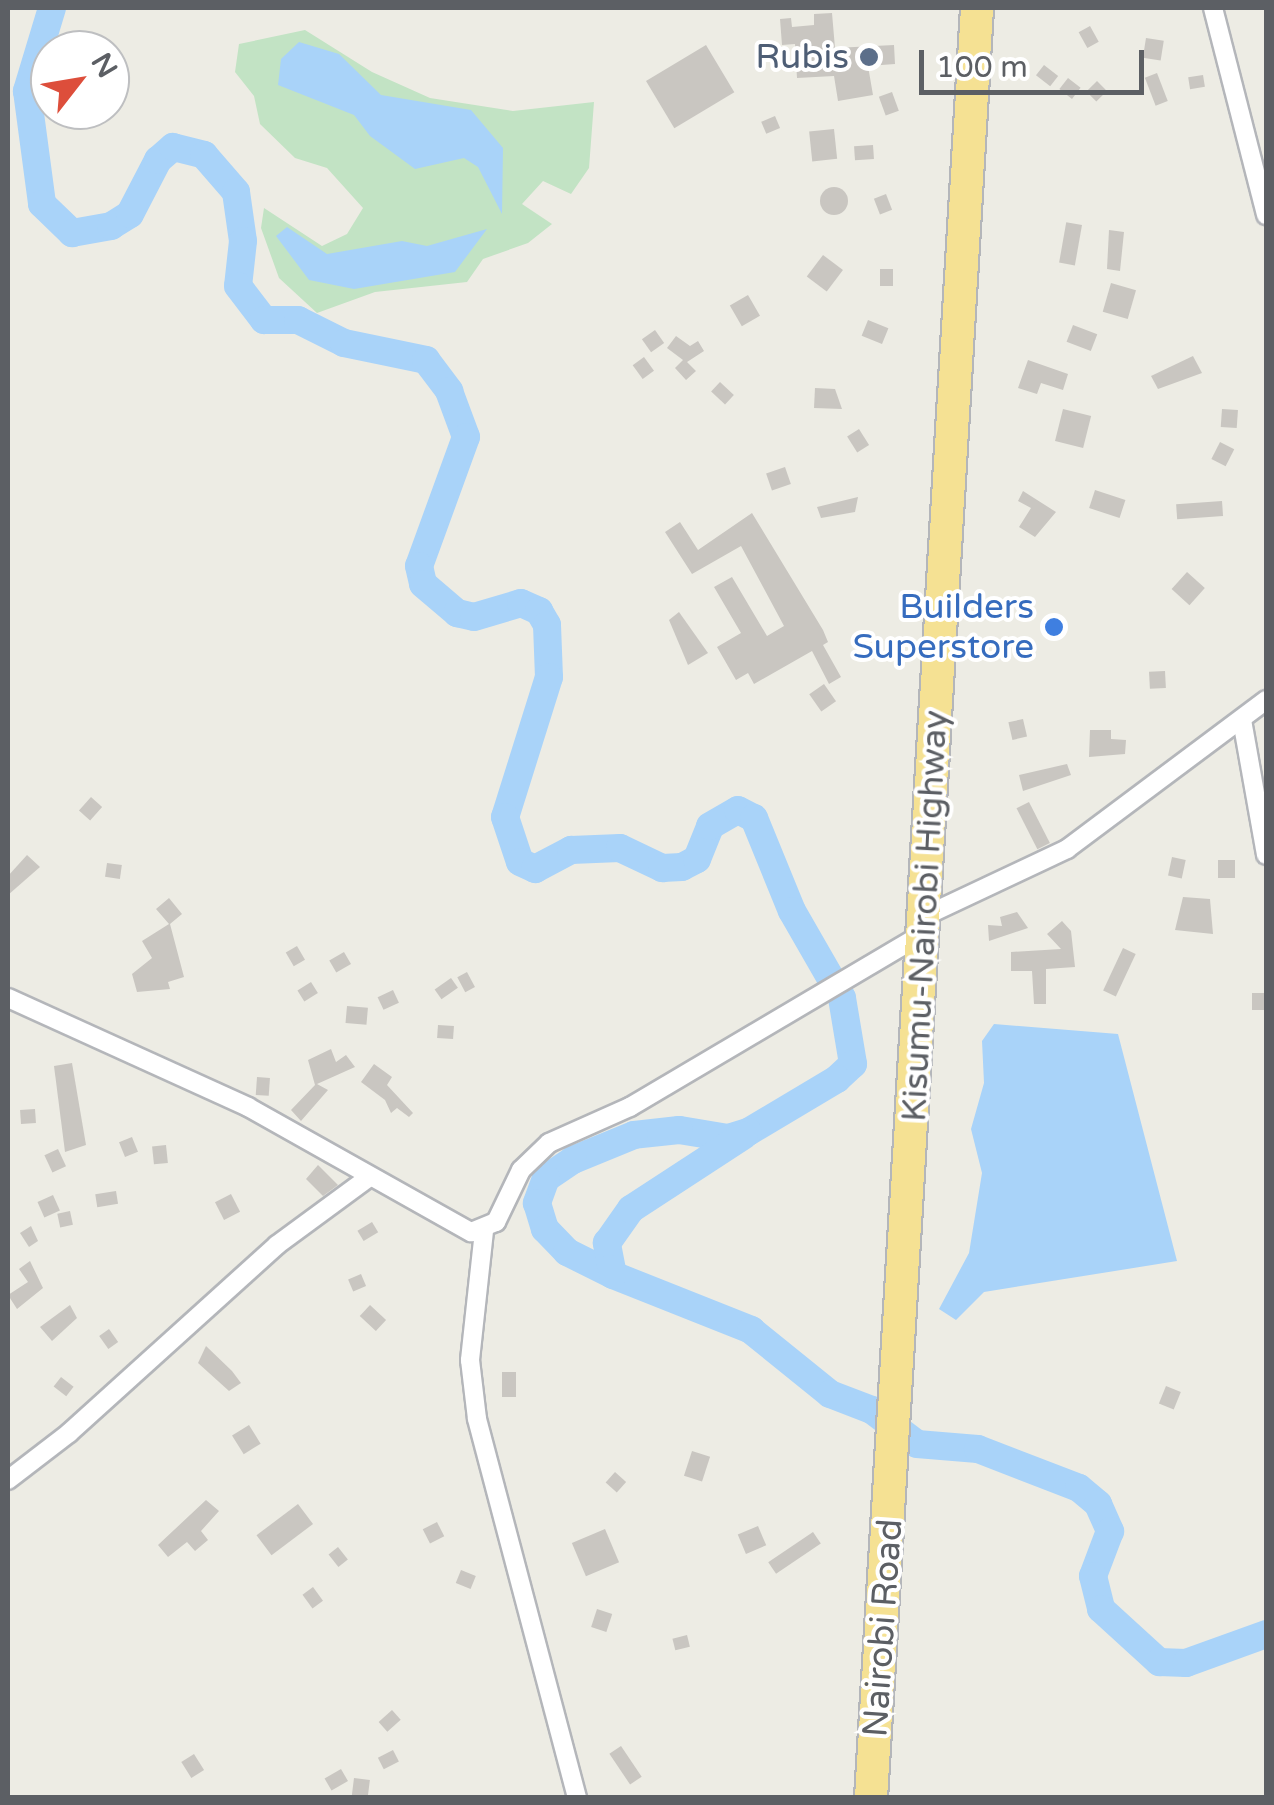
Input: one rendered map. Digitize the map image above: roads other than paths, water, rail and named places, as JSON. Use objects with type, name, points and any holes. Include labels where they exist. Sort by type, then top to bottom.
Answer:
[{"type":"highway","name":"Kisumu-Nairobi Highway","points":[[894,1459],[977,8]]},
{"type":"highway","name":"Nairobi Road","points":[[871,1798],[894,1459]]},
{"type":"street","points":[[1213,8],[1266,215]]},
{"type":"street","points":[[573,1794],[477,1419],[470,1360],[484,1231],[496,1222],[531,1156],[630,1107],[852,976],[926,924],[1068,849],[1266,700]]},
{"type":"street","points":[[1242,720],[1266,855]]},
{"type":"street","points":[[8,998],[248,1107],[454,1224],[484,1231]]},
{"type":"street","points":[[8,1480],[69,1433],[277,1245],[367,1178]]},
{"type":"water","points":[[299,42],[339,54],[381,95],[471,110],[503,148],[502,214],[478,167],[464,158],[415,169],[370,136],[354,115],[278,85],[281,59]]},
{"type":"water","points":[[287,227],[327,254],[402,241],[427,246],[487,229],[455,272],[354,289],[309,280],[276,236]]},
{"type":"water","points":[[994,1024],[1118,1034],[1177,1261],[984,1292],[956,1320],[939,1309],[969,1253],[982,1173],[971,1129],[984,1083],[982,1041]]},
{"type":"waterway","points":[[52,8],[27,91],[42,204],[72,233],[111,226],[130,214],[158,160],[173,147],[204,155],[236,192],[243,241],[238,286],[264,320],[298,320],[344,343],[426,360],[449,391],[466,437],[419,566],[423,584],[457,613],[474,617],[521,603],[539,611],[547,625],[549,677],[505,817],[520,862],[535,869],[571,850],[620,848],[662,868],[682,867],[697,859],[710,826],[738,810],[754,818],[792,911],[842,998],[853,1064],[837,1079],[748,1132],[728,1138],[679,1130],[634,1135],[573,1160],[546,1178],[537,1203],[545,1229],[567,1252],[613,1275],[751,1330],[830,1394],[872,1410],[917,1444],[978,1449],[1079,1488],[1098,1504],[1110,1531],[1093,1576],[1101,1609],[1159,1662],[1186,1663],[1266,1634]]},
{"type":"waterway","points":[[613,1275],[607,1243],[631,1209],[743,1136]]},
{"type":"place","name":"Rubis","points":[[869,57]]},
{"type":"place","name":"Builders Superstore","points":[[1054,627]]}]
